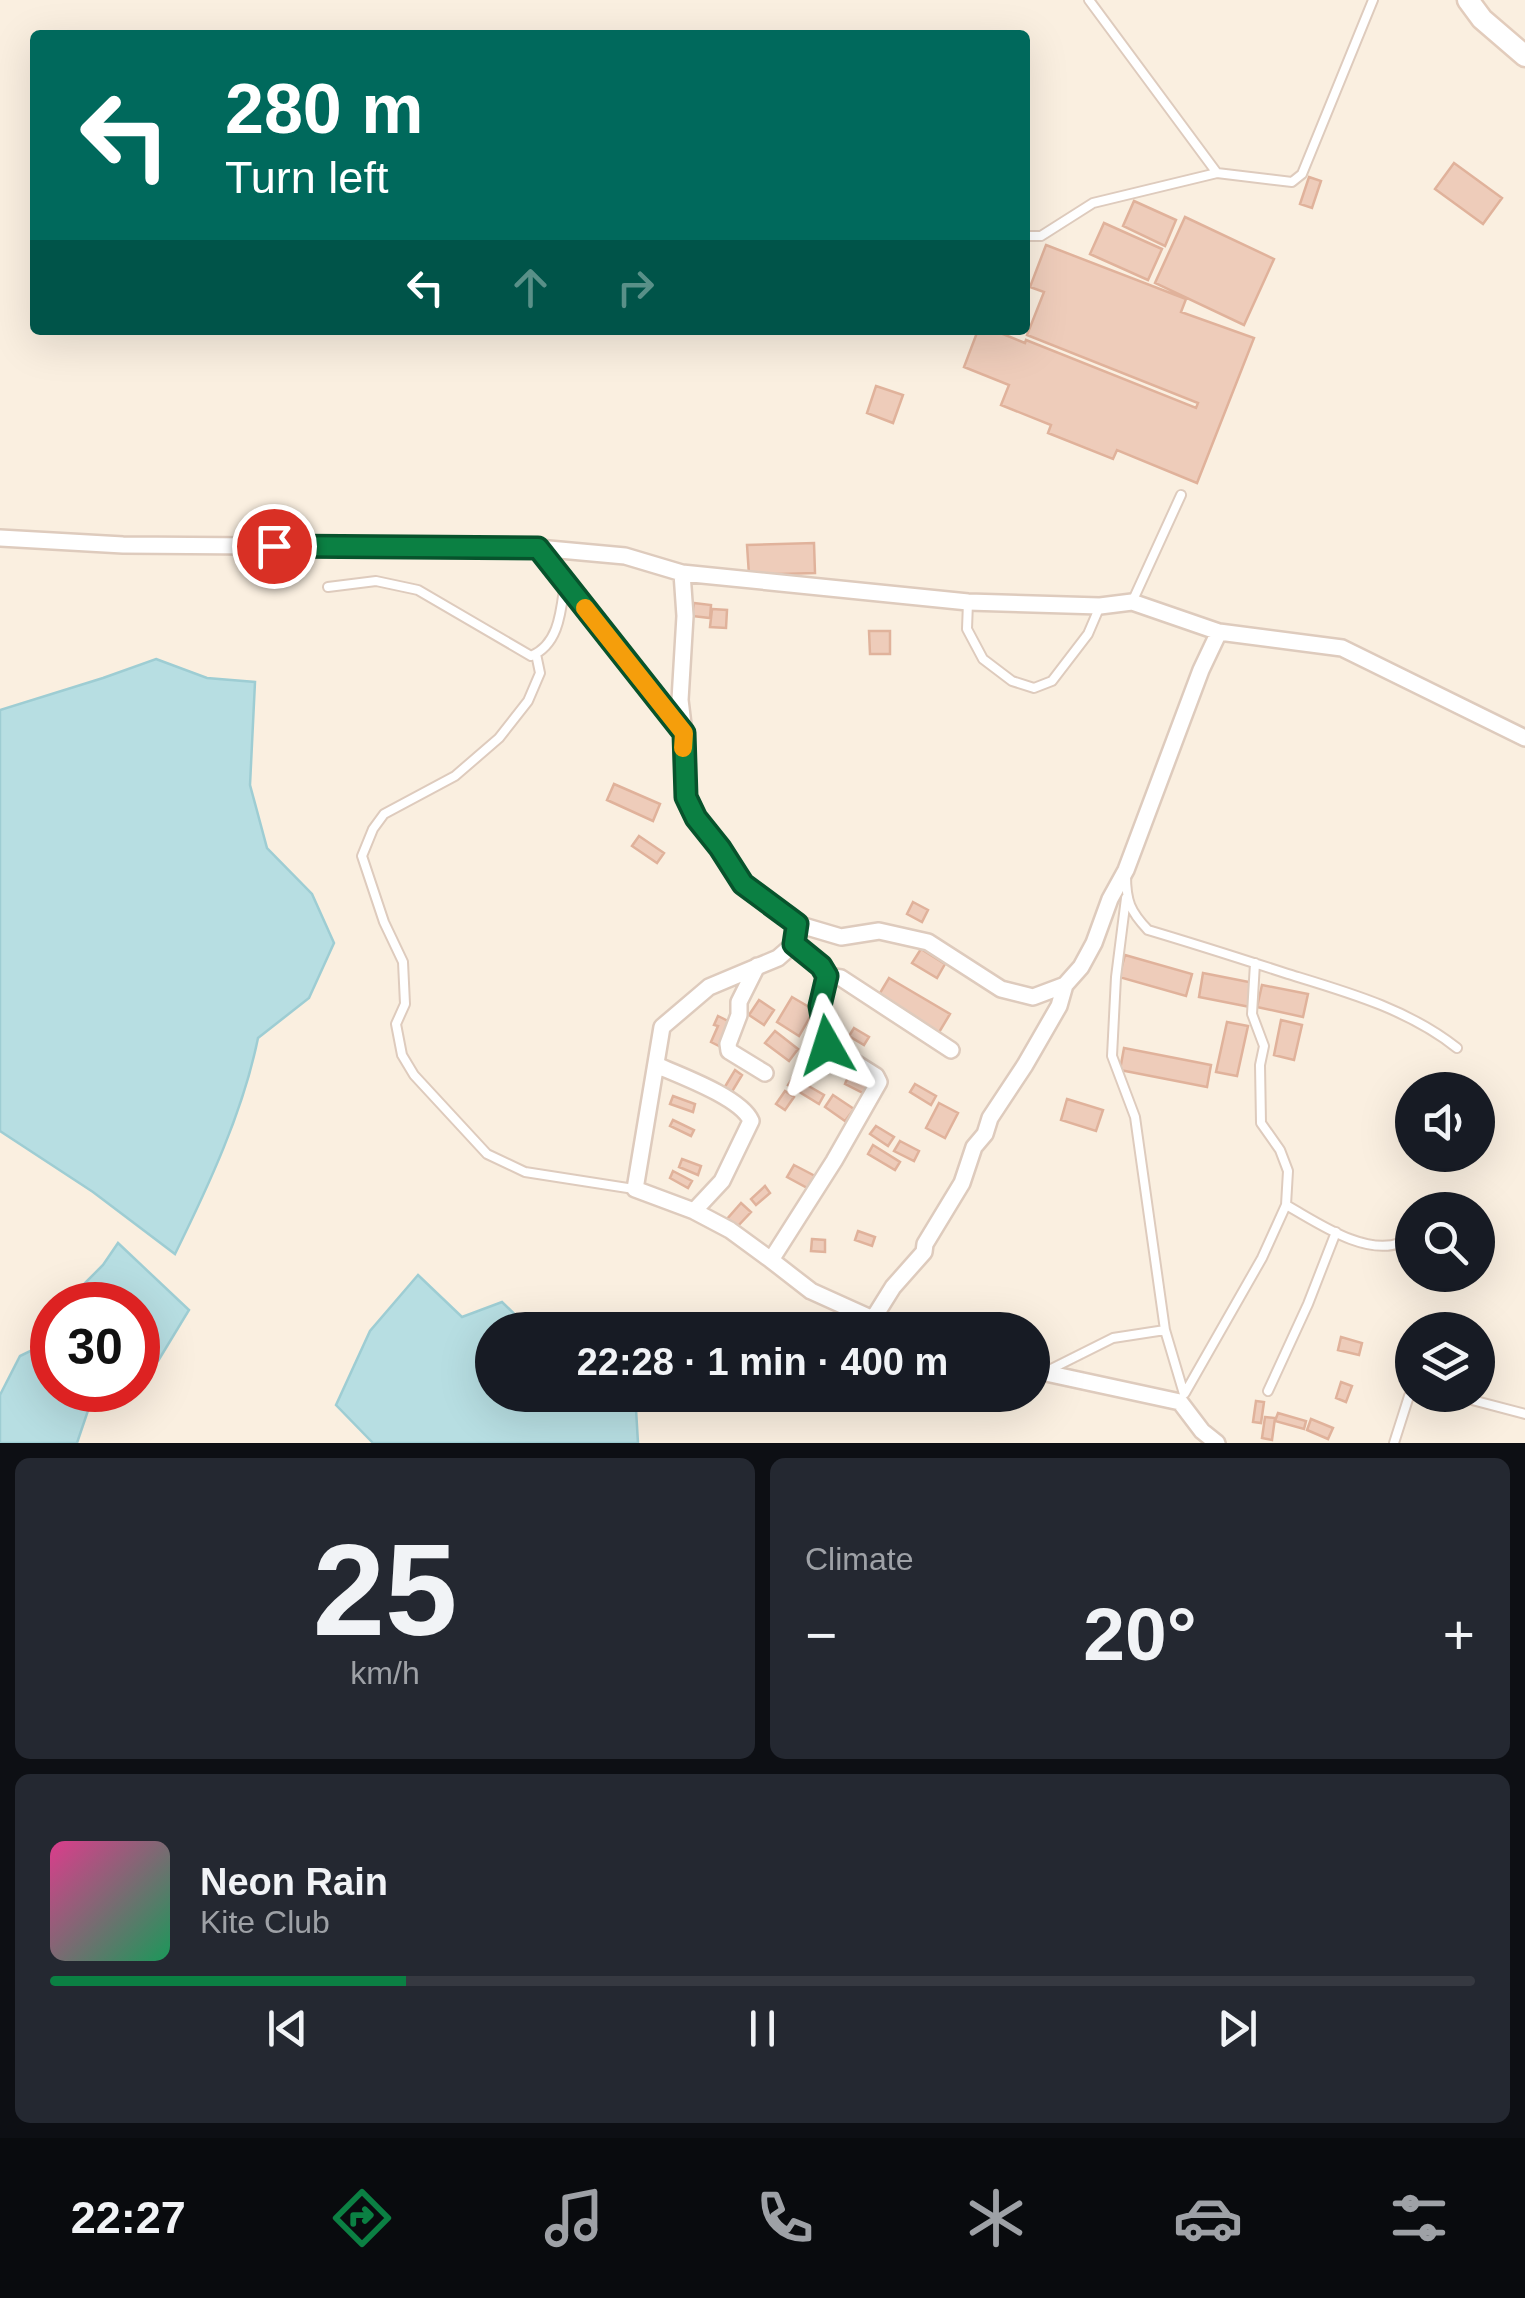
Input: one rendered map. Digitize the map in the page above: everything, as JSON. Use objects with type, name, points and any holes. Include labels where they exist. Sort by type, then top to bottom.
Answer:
[{"type":"street","points":[[1468,0],[1482,19],[1525,56]]},
{"type":"street","points":[[0,538],[123,545],[538,548],[625,556],[682,573],[968,602],[1100,606],[1132,602],[1219,632],[1342,648],[1525,738]]},
{"type":"street","points":[[682,573],[680,700],[686,797],[696,818],[743,884],[797,924],[841,936],[879,931],[928,942],[1000,989],[1033,996],[1065,985]]},
{"type":"street","points":[[877,1312],[924,1252],[962,1183],[974,1147],[1059,1006],[1065,985],[1094,943],[1219,632]]},
{"type":"street","points":[[797,924],[794,944],[778,958],[708,987],[662,1028],[635,1189],[694,1211],[730,1230],[810,1291],[856,1312]]},
{"type":"street","points":[[770,1260],[879,1082],[876,1076],[827,1045],[820,1006],[827,976],[821,966],[794,944]]},
{"type":"street","points":[[757,966],[738,1002],[739,1014],[728,1044],[729,1051],[765,1072]]},
{"type":"street","points":[[827,976],[841,978],[951,1050]]},
{"type":"street","points":[[656,1065],[715,1091],[749,1114],[752,1121],[722,1181],[694,1211]]},
{"type":"street","points":[[1050,1374],[1182,1398],[1202,1431],[1217,1443]]},
{"type":"lane","points":[[1089,0],[1217,173]]},
{"type":"lane","points":[[1030,236],[1042,236],[1093,203],[1217,173],[1292,182],[1302,174],[1372,0]]},
{"type":"lane","points":[[1132,602],[1180,495]]},
{"type":"lane","points":[[538,548],[684,733]]},
{"type":"lane","points":[[328,587],[376,580],[418,590],[531,656],[548,643],[559,624],[565,582]]},
{"type":"lane","points":[[968,602],[967,629],[983,659],[1012,682],[1034,688],[1052,680],[1088,634],[1100,606]]},
{"type":"lane","points":[[536,654],[540,672],[528,701],[500,738],[455,776],[384,814],[362,856],[384,922],[403,962],[405,1004],[396,1024],[402,1055],[414,1075],[487,1154],[525,1172],[635,1189]]},
{"type":"lane","points":[[1126,870],[1112,1056],[1135,1117],[1165,1330],[1182,1398]]},
{"type":"lane","points":[[1126,898],[1148,930],[1353,994],[1400,1013],[1458,1048]]},
{"type":"lane","points":[[1182,1398],[1262,1258],[1286,1205],[1288,1171],[1280,1150],[1261,1123],[1260,1065],[1264,1046],[1252,1014],[1255,964]]},
{"type":"lane","points":[[1286,1205],[1357,1243],[1395,1246]]},
{"type":"lane","points":[[1268,1391],[1336,1232]]},
{"type":"lane","points":[[1050,1366],[1114,1338],[1165,1330]]},
{"type":"lane","points":[[1495,1406],[1525,1414]]},
{"type":"lane","points":[[1394,1443],[1403,1412]]},
{"type":"water","points":[[156,659],[207,678],[255,682],[250,785],[267,848],[312,894],[334,943],[309,998],[258,1038],[234,1121],[175,1254],[93,1192],[0,1131],[0,710]]},
{"type":"water","points":[[118,1243],[159,1282],[86,1282]]},
{"type":"water","points":[[418,1275],[462,1317],[475,1312],[475,1412],[636,1412],[638,1443],[373,1443],[336,1405],[370,1331]]},
{"type":"water","points":[[160,1283],[189,1310],[160,1358]]},
{"type":"water","points":[[502,1302],[512,1312],[475,1312]]},
{"type":"water","points":[[30,1351],[30,1412],[88,1412],[77,1443],[0,1443],[0,1395],[20,1356]]},
{"type":"building","points":[[1454,163],[1502,198],[1483,224],[1435,189]]},
{"type":"building","points":[[1309,177],[1321,181],[1312,208],[1300,204]]},
{"type":"building","points":[[1134,201],[1176,220],[1165,246],[1123,226]]},
{"type":"building","points":[[1185,217],[1274,259],[1244,325],[1155,283]]},
{"type":"building","points":[[1104,223],[1162,249],[1148,280],[1090,254]]},
{"type":"building","points":[[1046,245],[1186,299],[1181,312],[1254,338],[1197,483],[1117,450],[1113,459],[1048,433],[1051,425],[1001,405],[1009,385],[964,367],[976,335],[1005,335],[1196,408],[1198,403],[1027,335],[1044,292],[1030,287]]},
{"type":"building","points":[[876,386],[903,395],[893,423],[867,413]]},
{"type":"building","points":[[814,543],[815,573],[749,575],[747,545]]},
{"type":"building","points":[[694,603],[711,605],[710,618],[692,616]]},
{"type":"building","points":[[712,609],[727,610],[726,628],[710,627]]},
{"type":"building","points":[[869,631],[890,631],[890,654],[870,654]]},
{"type":"building","points":[[614,784],[660,804],[653,821],[607,800]]},
{"type":"building","points":[[639,836],[664,853],[657,863],[632,846]]},
{"type":"building","points":[[913,902],[928,910],[922,922],[907,914]]},
{"type":"building","points":[[921,949],[945,964],[937,978],[912,963]]},
{"type":"building","points":[[1125,955],[1192,974],[1186,996],[1119,977]]},
{"type":"building","points":[[1203,973],[1254,983],[1250,1007],[1199,997]]},
{"type":"building","points":[[889,978],[950,1014],[938,1034],[877,998]]},
{"type":"building","points":[[1262,985],[1308,994],[1303,1017],[1257,1007]]},
{"type":"building","points":[[792,997],[814,1010],[799,1036],[777,1022]]},
{"type":"building","points":[[759,1000],[774,1010],[764,1025],[749,1015]]},
{"type":"building","points":[[718,1016],[732,1023],[723,1048],[711,1042]]},
{"type":"building","points":[[1281,1020],[1302,1025],[1294,1060],[1274,1055]]},
{"type":"building","points":[[1227,1022],[1248,1026],[1237,1076],[1216,1072]]},
{"type":"building","points":[[854,1028],[869,1037],[864,1045],[849,1036]]},
{"type":"building","points":[[775,1031],[798,1049],[789,1061],[765,1043]]},
{"type":"building","points":[[1124,1048],[1211,1065],[1207,1087],[1120,1070]]},
{"type":"building","points":[[735,1070],[742,1075],[730,1095],[723,1090]]},
{"type":"building","points":[[851,1070],[872,1080],[865,1094],[845,1084]]},
{"type":"building","points":[[793,1077],[824,1095],[819,1104],[788,1085]]},
{"type":"building","points":[[915,1084],[936,1096],[931,1105],[910,1092]]},
{"type":"building","points":[[785,1091],[794,1097],[785,1110],[776,1104]]},
{"type":"building","points":[[833,1095],[854,1109],[845,1121],[825,1107]]},
{"type":"building","points":[[673,1096],[695,1104],[693,1112],[670,1104]]},
{"type":"building","points":[[1067,1099],[1103,1110],[1096,1131],[1061,1120]]},
{"type":"building","points":[[939,1103],[958,1113],[945,1138],[926,1128]]},
{"type":"building","points":[[673,1120],[694,1130],[691,1136],[670,1126]]},
{"type":"building","points":[[876,1126],[894,1137],[888,1146],[870,1134]]},
{"type":"building","points":[[900,1141],[919,1151],[914,1161],[894,1151]]},
{"type":"building","points":[[873,1145],[900,1162],[895,1170],[868,1154]]},
{"type":"building","points":[[682,1159],[701,1166],[698,1175],[679,1167]]},
{"type":"building","points":[[794,1165],[817,1177],[811,1190],[787,1177]]},
{"type":"building","points":[[673,1171],[692,1181],[688,1188],[670,1178]]},
{"type":"building","points":[[765,1186],[770,1193],[756,1205],[751,1199]]},
{"type":"building","points":[[741,1203],[751,1212],[736,1228],[727,1219]]},
{"type":"building","points":[[858,1231],[875,1237],[872,1246],[855,1240]]},
{"type":"building","points":[[812,1239],[825,1240],[825,1252],[811,1251]]},
{"type":"building","points":[[1341,1337],[1362,1343],[1359,1355],[1338,1350]]},
{"type":"building","points":[[1341,1382],[1352,1386],[1346,1402],[1336,1398]]},
{"type":"building","points":[[1256,1401],[1264,1402],[1261,1423],[1253,1422]]},
{"type":"building","points":[[1278,1413],[1306,1421],[1304,1429],[1275,1421]]},
{"type":"building","points":[[1265,1417],[1275,1418],[1272,1440],[1262,1438]]},
{"type":"building","points":[[1311,1419],[1333,1428],[1328,1439],[1307,1430]]},
{"type":"slow traffic","points":[[585,608],[684,733],[683,748]]},
{"type":"route","points":[[274,546],[538,548],[684,733],[686,797],[696,818],[743,884],[797,924],[794,944],[821,966],[827,976],[820,1006],[827,1045]]}]
